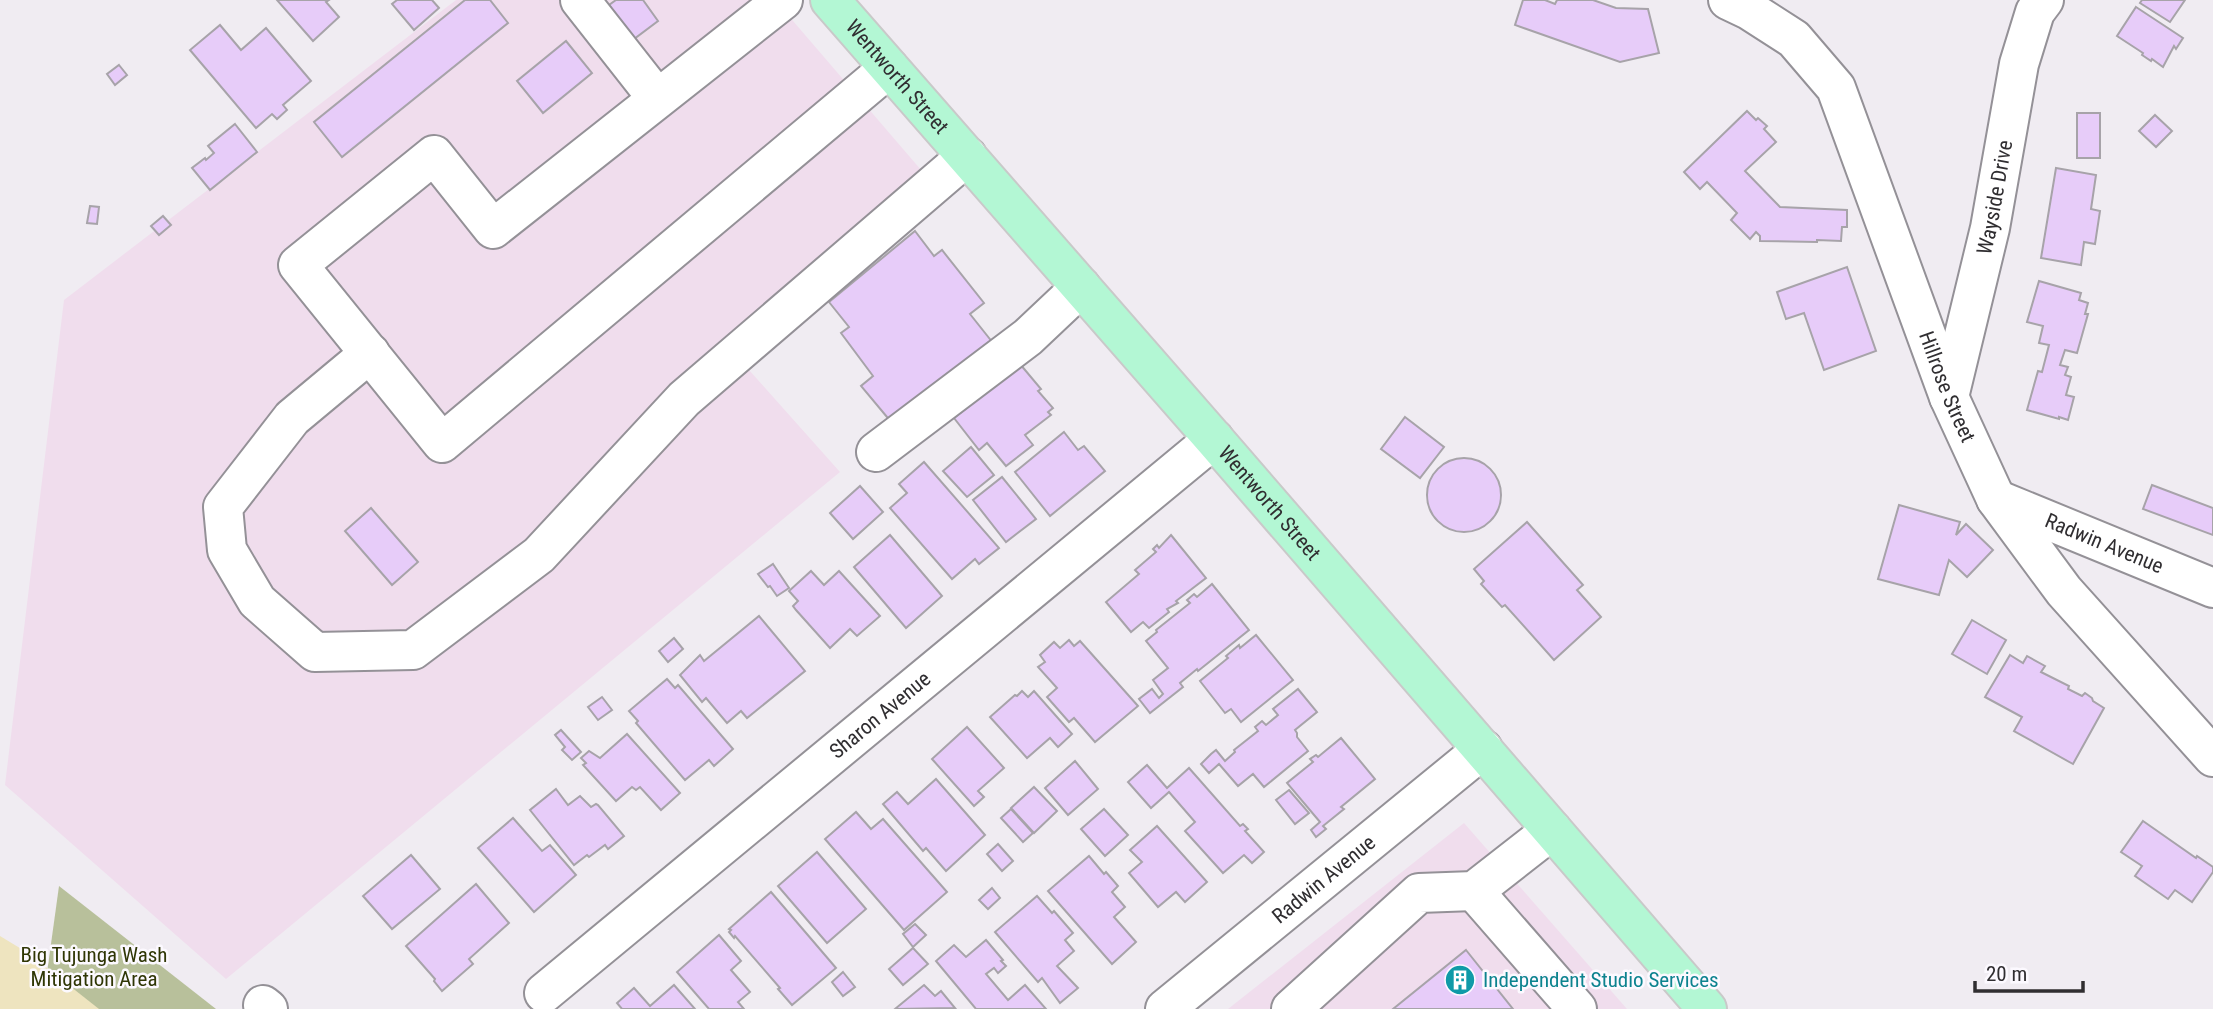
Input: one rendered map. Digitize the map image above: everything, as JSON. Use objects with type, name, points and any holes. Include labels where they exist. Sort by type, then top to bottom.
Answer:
[{"type":"main road","name":"Wentworth Street","points":[[830,0],[1707,1009]]},
{"type":"street","points":[[580,0],[657,98]]},
{"type":"street","points":[[783,0],[493,229],[434,155],[298,265],[442,443],[889,68]]},
{"type":"street","name":"Hillrose Street","points":[[1728,0],[1794,38],[1836,88],[1949,397],[1996,499],[2064,591],[2213,757]]},
{"type":"street","name":"Wayside Drive","points":[[1949,397],[1990,228],[2019,64],[2035,12],[2044,0]]},
{"type":"street","points":[[370,353],[292,418],[223,507],[227,550],[257,601],[315,652],[413,650],[539,555],[684,398],[967,156]]},
{"type":"street","points":[[876,452],[1028,337],[1081,287]]},
{"type":"street","name":"Sharon Avenue","points":[[544,993],[1214,439]]},
{"type":"street","name":"Radwin Avenue","points":[[1996,499],[2213,588]]},
{"type":"street","name":"Radwin Avenue","points":[[1165,1009],[1483,749]]},
{"type":"street","points":[[1290,1009],[1419,893],[1474,891],[1552,830]]},
{"type":"street","points":[[1474,891],[1577,1009]]},
{"type":"shaded area","points":[[456,0],[775,0],[940,192],[733,352],[840,472],[226,979],[5,785],[64,300]]},
{"type":"shaded area","points":[[1464,823],[1627,1009],[1228,1009]]},
{"type":"green space","name":"Big Tujunga Wash Mitigation Area","points":[[59,886],[216,1009],[42,1009]]},
{"type":"sand","points":[[0,936],[28,953],[99,1009],[0,1009]]},
{"type":"building","points":[[277,0],[329,0],[326,2],[339,17],[313,41]]},
{"type":"building","points":[[397,0],[432,0],[439,8],[414,30],[392,4]]},
{"type":"building","points":[[465,0],[490,0],[508,23],[342,157],[314,122]]},
{"type":"building","points":[[616,0],[643,0],[658,21],[634,39],[609,5]]},
{"type":"building","points":[[1523,0],[1545,0],[1555,4],[1557,0],[1593,0],[1616,8],[1648,9],[1659,53],[1620,62],[1515,25]]},
{"type":"building","points":[[2142,0],[2185,0],[2170,22],[2140,3]]},
{"type":"building","points":[[2136,7],[2183,38],[2176,49],[2174,46],[2163,67],[2117,36]]},
{"type":"building","points":[[220,25],[241,50],[266,28],[311,81],[283,105],[287,110],[277,119],[272,114],[256,128],[190,50]]},
{"type":"building","points":[[566,41],[592,73],[543,113],[517,81]]},
{"type":"building","points":[[119,65],[127,75],[115,85],[107,74]]},
{"type":"building","points":[[1747,111],[1767,126],[1764,129],[1776,142],[1745,171],[1780,207],[1847,210],[1847,227],[1842,227],[1841,241],[1760,241],[1756,232],[1750,239],[1731,220],[1737,213],[1707,182],[1700,189],[1684,172]]},
{"type":"building","points":[[2077,113],[2100,113],[2100,158],[2077,158]]},
{"type":"building","points":[[2155,115],[2172,131],[2156,147],[2139,131]]},
{"type":"building","points":[[235,124],[257,152],[210,190],[192,168],[214,153],[208,146]]},
{"type":"building","points":[[2056,168],[2096,175],[2091,209],[2100,211],[2095,244],[2084,242],[2081,265],[2041,258]]},
{"type":"building","points":[[90,206],[99,207],[97,224],[87,223]]},
{"type":"building","points":[[163,216],[171,225],[159,235],[151,226]]},
{"type":"building","points":[[915,231],[934,256],[942,250],[984,303],[970,314],[993,343],[892,423],[861,386],[873,376],[841,333],[849,327],[829,302]]},
{"type":"building","points":[[1847,267],[1876,351],[1824,370],[1804,313],[1786,319],[1777,292]]},
{"type":"building","points":[[2039,281],[2081,293],[2079,300],[2088,303],[2085,314],[2088,314],[2077,353],[2065,350],[2060,365],[2068,367],[2065,375],[2071,377],[2066,395],[2074,397],[2068,420],[2027,410],[2049,345],[2039,343],[2043,326],[2027,322]]},
{"type":"building","points":[[1020,364],[1053,408],[1048,412],[1051,415],[1025,435],[1033,445],[1006,466],[987,443],[979,450],[954,418]]},
{"type":"building","points":[[1405,417],[1444,447],[1420,478],[1381,449]]},
{"type":"building","points":[[1064,432],[1078,450],[1084,446],[1105,471],[1050,516],[1015,472]]},
{"type":"building","points":[[971,447],[994,475],[967,497],[943,471]]},
{"type":"building","points":[[1457,458],[1471,458],[1485,464],[1495,474],[1501,495],[1495,516],[1485,526],[1471,532],[1457,532],[1443,526],[1433,516],[1427,502],[1427,488],[1433,474],[1443,464]]},
{"type":"building","points":[[924,462],[999,548],[979,564],[975,559],[952,579],[890,508],[907,493],[899,484]]},
{"type":"building","points":[[1002,477],[1036,519],[1006,542],[973,500]]},
{"type":"building","points":[[2152,485],[2213,508],[2213,535],[2143,509]]},
{"type":"building","points":[[860,486],[883,512],[853,539],[830,513]]},
{"type":"building","points":[[1899,505],[1960,522],[1956,535],[1966,524],[1993,550],[1967,577],[1949,560],[1939,595],[1878,579]]},
{"type":"building","points":[[371,508],[418,562],[392,585],[345,531]]},
{"type":"building","points":[[1527,522],[1583,585],[1577,590],[1601,617],[1554,660],[1505,605],[1502,607],[1481,584],[1484,581],[1474,569]]},
{"type":"building","points":[[890,535],[942,596],[906,628],[854,567]]},
{"type":"building","points":[[1171,535],[1206,578],[1176,601],[1178,603],[1167,609],[1169,612],[1149,628],[1143,622],[1131,632],[1106,602],[1139,574],[1135,570],[1156,552],[1153,549],[1157,545],[1159,548]]},
{"type":"building","points":[[773,564],[789,588],[777,596],[758,574]]},
{"type":"building","points":[[811,571],[824,585],[839,571],[880,616],[857,636],[850,629],[830,648],[793,606],[798,601],[789,591]]},
{"type":"building","points":[[1212,584],[1249,630],[1180,683],[1183,687],[1150,713],[1139,699],[1152,689],[1159,698],[1163,694],[1153,680],[1168,668],[1146,641],[1190,603],[1187,600],[1194,594],[1197,597]]},
{"type":"building","points":[[759,616],[805,671],[747,718],[741,711],[727,723],[706,698],[702,702],[680,675],[700,655],[704,661]]},
{"type":"building","points":[[1972,620],[2006,640],[1987,674],[1952,654]]},
{"type":"building","points":[[1256,635],[1293,680],[1241,722],[1231,709],[1225,713],[1200,681],[1239,645],[1240,648]]},
{"type":"building","points":[[674,638],[683,649],[668,662],[659,651]]},
{"type":"building","points":[[1069,640],[1074,646],[1080,641],[1138,706],[1095,742],[1074,718],[1069,722],[1047,697],[1057,688],[1038,667],[1045,662],[1040,655],[1054,642],[1060,648]]},
{"type":"building","points":[[2010,655],[2023,663],[2027,656],[2045,666],[2041,672],[2082,696],[2085,693],[2104,708],[2073,764],[2014,731],[2022,717],[1985,697]]},
{"type":"building","points":[[667,679],[675,688],[678,685],[733,749],[714,766],[709,760],[685,780],[636,723],[638,721],[629,711]]},
{"type":"building","points":[[1298,689],[1317,712],[1295,730],[1308,751],[1264,787],[1253,774],[1238,786],[1219,764],[1209,773],[1201,764],[1216,750],[1225,761],[1258,731],[1255,727],[1262,721],[1266,725],[1278,715],[1273,709]]},
{"type":"building","points":[[1022,691],[1028,697],[1034,691],[1072,734],[1058,747],[1050,738],[1027,758],[990,717]]},
{"type":"building","points":[[602,697],[612,710],[598,720],[588,707]]},
{"type":"building","points":[[967,727],[1004,768],[978,791],[984,797],[974,806],[932,759]]},
{"type":"building","points":[[561,730],[581,752],[572,760],[562,750],[565,747],[555,735]]},
{"type":"building","points":[[627,734],[680,793],[661,810],[640,787],[636,790],[632,787],[616,801],[583,765],[586,763],[581,758],[589,751],[600,758]]},
{"type":"building","points":[[1341,738],[1375,779],[1341,807],[1344,809],[1323,826],[1326,829],[1316,837],[1311,830],[1320,822],[1287,783],[1313,762],[1310,759],[1316,755],[1318,757]]},
{"type":"building","points":[[1075,761],[1098,789],[1068,815],[1045,788]]},
{"type":"building","points":[[1147,765],[1167,788],[1189,768],[1240,826],[1243,824],[1248,829],[1245,831],[1264,852],[1252,863],[1244,855],[1223,873],[1185,831],[1195,822],[1169,792],[1151,808],[1128,782]]},
{"type":"building","points":[[936,779],[985,835],[946,871],[926,848],[923,851],[883,804],[897,792],[908,804]]},
{"type":"building","points":[[1034,787],[1057,811],[1034,833],[1011,808]]},
{"type":"building","points":[[556,789],[568,805],[580,796],[591,807],[598,805],[624,836],[608,849],[605,845],[574,865],[530,810]]},
{"type":"building","points":[[1289,790],[1309,813],[1295,824],[1276,800]]},
{"type":"building","points":[[1011,809],[1033,833],[1023,842],[1001,818]]},
{"type":"building","points":[[1104,809],[1128,835],[1105,856],[1081,829]]},
{"type":"building","points":[[856,812],[871,829],[883,819],[947,892],[904,930],[825,839]]},
{"type":"building","points":[[513,818],[542,851],[550,845],[576,875],[534,912],[478,848]]},
{"type":"building","points":[[2143,821],[2213,867],[2213,872],[2192,902],[2175,890],[2168,899],[2135,876],[2142,866],[2121,852]]},
{"type":"building","points":[[1157,826],[1207,882],[1185,902],[1176,892],[1158,907],[1129,873],[1142,862],[1130,850]]},
{"type":"building","points":[[998,844],[1013,861],[1002,871],[987,854]]},
{"type":"building","points":[[817,852],[866,909],[827,943],[778,886]]},
{"type":"building","points":[[411,855],[440,889],[392,929],[363,896]]},
{"type":"building","points":[[1089,856],[1118,886],[1112,892],[1125,907],[1114,917],[1136,942],[1112,964],[1048,891]]},
{"type":"building","points":[[476,884],[509,923],[469,959],[473,964],[442,991],[406,946]]},
{"type":"building","points":[[992,888],[1000,898],[988,909],[979,900]]},
{"type":"building","points":[[771,892],[836,968],[792,1005],[729,932],[729,929]]},
{"type":"building","points":[[1037,896],[1073,933],[1065,940],[1074,951],[1057,966],[1078,988],[1060,1003],[1042,978],[1038,982],[995,932]]},
{"type":"building","points":[[915,924],[926,935],[913,947],[903,934]]},
{"type":"building","points":[[719,935],[741,961],[731,970],[750,992],[738,1002],[744,1009],[709,1009],[677,972]]},
{"type":"building","points":[[986,940],[1006,966],[998,973],[994,968],[986,974],[1008,1000],[1025,985],[1046,1009],[976,1009],[936,961],[954,945],[966,957]]},
{"type":"building","points":[[913,948],[928,964],[903,985],[889,969]]},
{"type":"building","name":"Independent Studio Services","points":[[1466,950],[1513,1009],[1393,1009]]},
{"type":"building","points":[[843,972],[855,987],[843,996],[832,982]]},
{"type":"building","points":[[674,985],[695,1009],[622,1009],[617,1003],[634,988],[650,1006]]},
{"type":"building","points":[[924,985],[935,996],[941,991],[955,1008],[895,1009]]},
{"type":"place","name":"Independent Studio Services","points":[[1460,980]]}]
